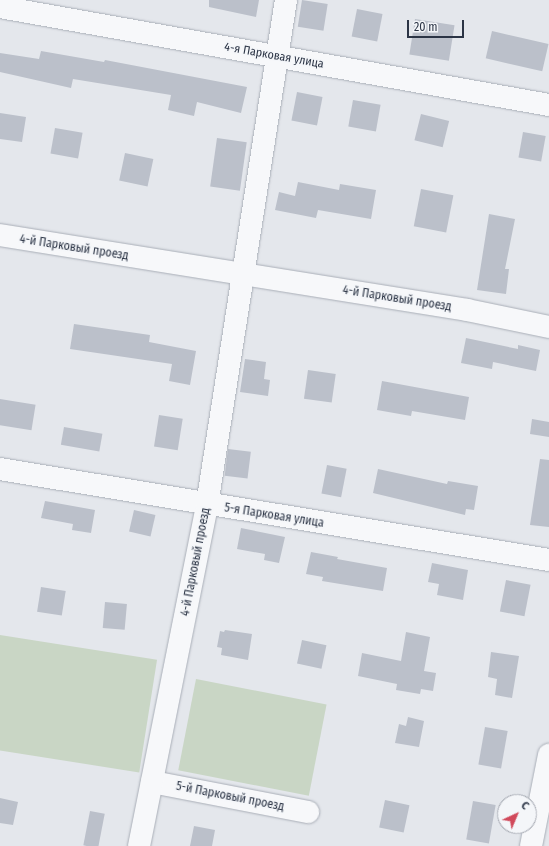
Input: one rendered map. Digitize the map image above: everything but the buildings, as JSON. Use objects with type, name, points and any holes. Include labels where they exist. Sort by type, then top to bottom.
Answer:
[{"type":"street","name":"4-й Парковый проезд","points":[[139,846],[207,505],[286,0]]},
{"type":"street","name":"4-я Парковая улица","points":[[0,7],[549,105]]},
{"type":"street","name":"4-й Парковый проезд","points":[[0,235],[244,276],[467,310],[549,327]]},
{"type":"street","name":"5-я Парковая улица","points":[[0,469],[207,505],[549,560]]},
{"type":"street","points":[[530,846],[545,794],[549,755]]},
{"type":"street","name":"5-й Парковый проезд","points":[[152,782],[308,812]]},
{"type":"green space","points":[[0,635],[157,660],[139,772],[0,750]]},
{"type":"green space","points":[[196,679],[327,704],[309,796],[178,770]]}]
